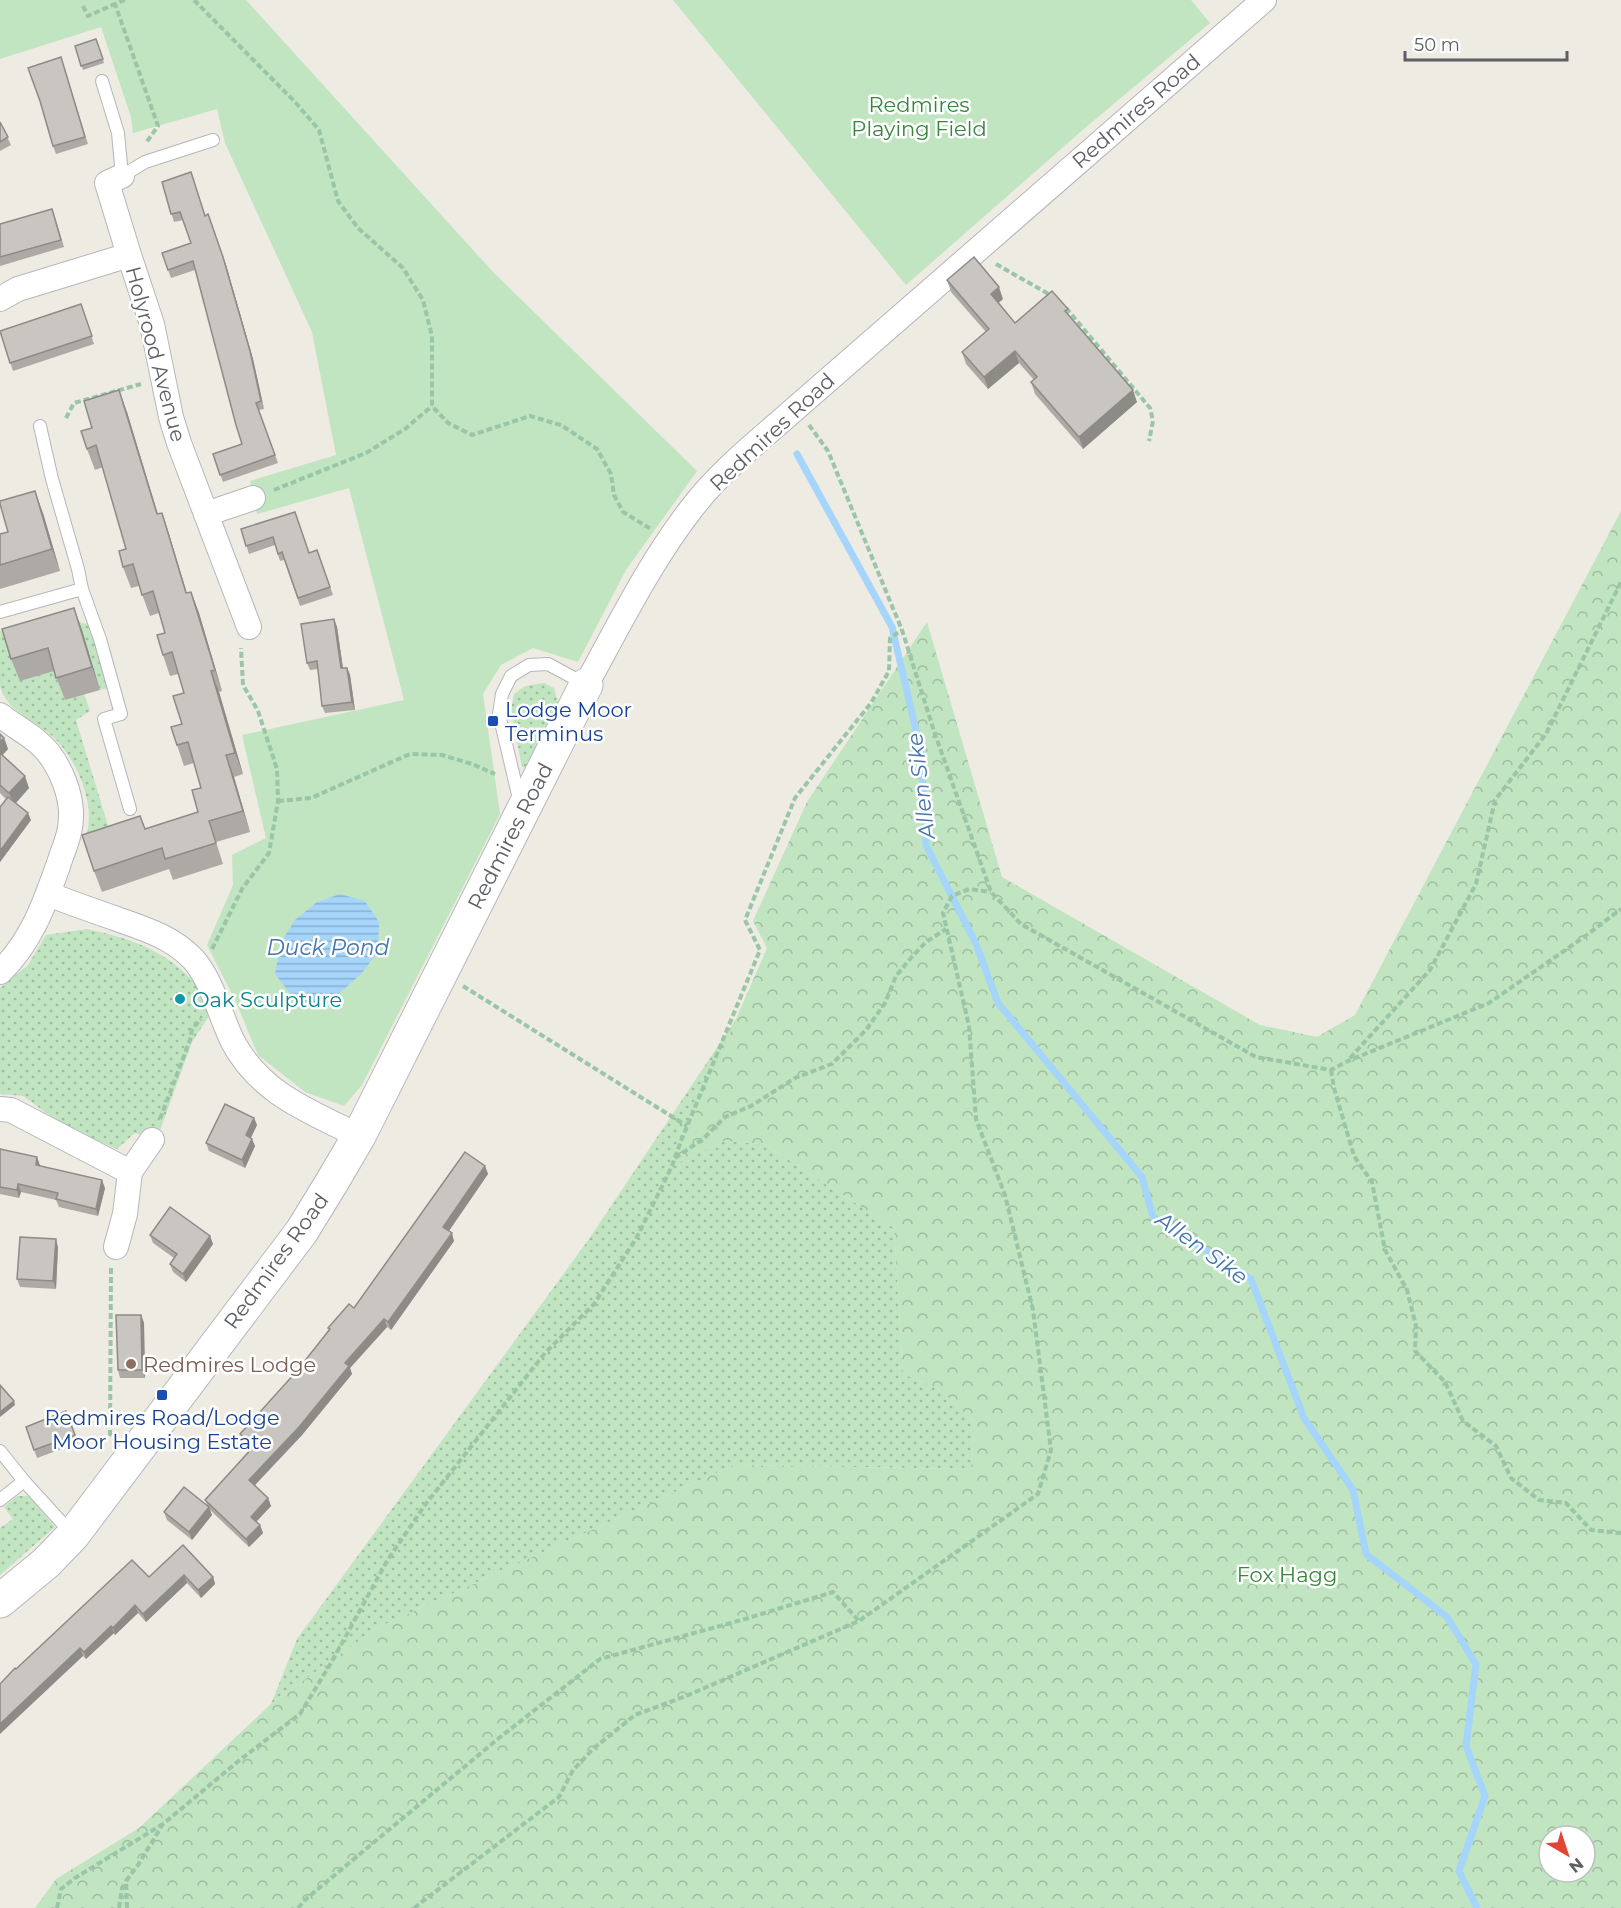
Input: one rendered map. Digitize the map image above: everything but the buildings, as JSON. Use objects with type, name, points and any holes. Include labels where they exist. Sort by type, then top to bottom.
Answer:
[{"type":"street","name":"Redmires Road","points":[[0,1601],[46,1563],[73,1535],[302,1231],[358,1136],[442,972],[519,801],[626,611],[692,507],[721,476],[797,407],[1264,0]]},
{"type":"street","points":[[115,180],[129,255]]},
{"type":"street","name":"Holyrood Avenue","points":[[0,299],[18,289],[129,255],[152,324],[162,377],[179,443],[249,627]]},
{"type":"street","points":[[206,514],[253,498]]},
{"type":"street","points":[[0,716],[29,735],[50,754],[65,785],[71,811],[69,838],[48,894],[29,936],[0,972]]},
{"type":"street","points":[[48,894],[158,934],[177,945],[195,961],[219,1005],[233,1041],[250,1068],[271,1089],[358,1136]]},
{"type":"street","points":[[0,1109],[11,1110],[130,1172]]},
{"type":"street","points":[[116,1247],[124,1214],[130,1172],[152,1140]]},
{"type":"lane","points":[[102,81],[118,133],[115,180]]},
{"type":"lane","points":[[115,180],[145,162],[213,140]]},
{"type":"lane","points":[[40,426],[82,589],[100,639],[121,714],[104,719],[130,809]]},
{"type":"lane","points":[[0,612],[82,589]]},
{"type":"lane","points":[[519,801],[499,714],[502,694],[511,676],[529,665],[548,664],[586,685]]},
{"type":"lane","points":[[0,1451],[73,1535]]},
{"type":"lane","points":[[0,1500],[24,1480]]},
{"type":"path","points":[[83,6],[88,16],[125,0]]},
{"type":"path","points":[[194,0],[319,130],[338,201],[358,228],[403,268],[423,300],[432,336],[432,406],[448,423],[472,435],[530,416],[561,425],[597,449],[611,474],[614,495],[623,512],[668,542]]},
{"type":"path","points":[[115,4],[158,126]]},
{"type":"path","points":[[978,249],[999,266],[1060,301],[1150,408],[1153,421],[1149,441]]},
{"type":"path","points":[[66,418],[74,403],[162,377]]},
{"type":"path","points":[[253,498],[366,453],[405,429],[432,406]]},
{"type":"path","points":[[797,407],[828,451],[902,630],[934,731],[991,892],[1021,924],[1256,1057],[1331,1070],[1489,1003],[1621,909]]},
{"type":"path","points":[[1348,1061],[1430,970],[1476,884],[1495,800],[1546,734],[1621,582]]},
{"type":"path","points":[[201,972],[242,890],[269,853],[278,801],[277,769],[268,738],[258,711],[243,685],[241,644],[249,627]]},
{"type":"path","points":[[57,1908],[61,1889],[163,1824],[241,1759],[300,1714],[332,1663],[387,1561],[425,1505],[545,1353],[594,1304],[637,1237],[675,1159],[760,950],[745,920],[795,798],[871,703],[889,671],[890,638],[902,630]]},
{"type":"path","points":[[278,801],[311,798],[410,754],[442,755],[493,772],[519,801]]},
{"type":"path","points":[[414,1908],[559,1797],[573,1770],[594,1748],[635,1715],[686,1696],[859,1621],[1038,1494],[1051,1450],[1033,1310],[1005,1195],[976,1119],[969,1026],[943,913],[952,896],[969,889],[991,892]]},
{"type":"path","points":[[675,1159],[704,1139],[725,1117],[751,1106],[795,1078],[832,1064],[866,1030],[885,1003],[896,976],[910,959],[926,942],[947,929]]},
{"type":"path","points":[[442,972],[687,1126]]},
{"type":"path","points":[[152,1140],[190,1040],[192,1029],[219,1005]]},
{"type":"path","points":[[1331,1070],[1354,1156],[1372,1182],[1385,1250],[1407,1290],[1416,1326],[1415,1351],[1445,1382],[1463,1421],[1496,1446],[1510,1478],[1539,1500],[1566,1503],[1591,1530],[1621,1533]]},
{"type":"path","points":[[116,1247],[110,1272],[110,1434],[132,1458]]},
{"type":"path","points":[[298,1908],[499,1738],[600,1659],[833,1592],[859,1621]]},
{"type":"path","points":[[119,1908],[122,1888],[163,1824]]},
{"type":"path","points":[[126,1881],[127,1908]]},
{"type":"green space","points":[[0,0],[246,0],[493,272],[697,471],[626,570],[578,662],[533,648],[501,665],[483,694],[500,814],[362,1085],[344,1106],[305,1092],[258,1055],[236,1002],[207,945],[233,885],[232,855],[266,838],[242,735],[404,700],[349,488],[257,514],[250,481],[336,455],[312,332],[225,143],[217,109],[133,133],[131,117],[101,27],[0,59]]},
{"type":"green space","name":"Redmires Playing Field","points":[[673,0],[1191,0],[1210,23],[1085,128],[906,285]]},
{"type":"green space","name":"Fox Hagg","points":[[1621,511],[1621,1908],[35,1908],[56,1879],[139,1828],[271,1704],[375,1629],[734,1465],[971,1469],[975,1423],[938,1388],[903,1374],[894,1228],[764,1144],[723,1141],[672,1166],[767,948],[753,921],[807,802],[927,622],[1002,877],[1260,1025],[1317,1037],[1355,1015]]},
{"type":"green space","points":[[64,611],[82,623],[90,624],[108,688],[100,690],[82,630],[56,671],[65,700],[84,694],[90,711],[76,720],[109,829],[86,842],[88,805],[76,768],[65,750],[52,736],[8,702],[0,686],[0,631]]},
{"type":"green space","points":[[544,683],[554,688],[559,705],[528,768],[522,767],[511,711],[514,694],[525,686]]},
{"type":"green space","points":[[87,929],[130,941],[168,959],[194,983],[213,1010],[192,1042],[157,1139],[135,1133],[117,1149],[67,1128],[23,1096],[0,1094],[0,988],[28,965],[46,935]]},
{"type":"green space","points":[[740,1013],[673,1165],[723,1141],[764,1144],[894,1228],[903,1374],[938,1388],[975,1423],[971,1469],[734,1465],[375,1629],[271,1704],[297,1639],[589,1239]]},
{"type":"green space","points":[[17,1496],[29,1496],[55,1527],[0,1575],[0,1528],[13,1519],[4,1507]]},
{"type":"water","name":"Duck Pond","points":[[340,894],[365,901],[379,922],[378,952],[361,974],[326,1005],[295,1000],[275,974],[281,942],[295,920],[317,902]]},
{"type":"waterway","name":"Allen Sike","points":[[797,454],[892,627],[921,752],[926,845],[976,944],[998,1003],[1142,1177],[1153,1217],[1251,1279],[1304,1418],[1353,1490],[1366,1554],[1447,1617],[1476,1664],[1466,1746],[1485,1796],[1459,1871],[1477,1908]]},
{"type":"place","name":"Lodge Moor Terminus","points":[[493,721]]},
{"type":"place","name":"Oak Sculpture","points":[[180,999]]},
{"type":"place","name":"Redmires Lodge","points":[[131,1364]]},
{"type":"place","name":"Redmires Road/Lodge Moor Housing Estate","points":[[162,1395]]}]
